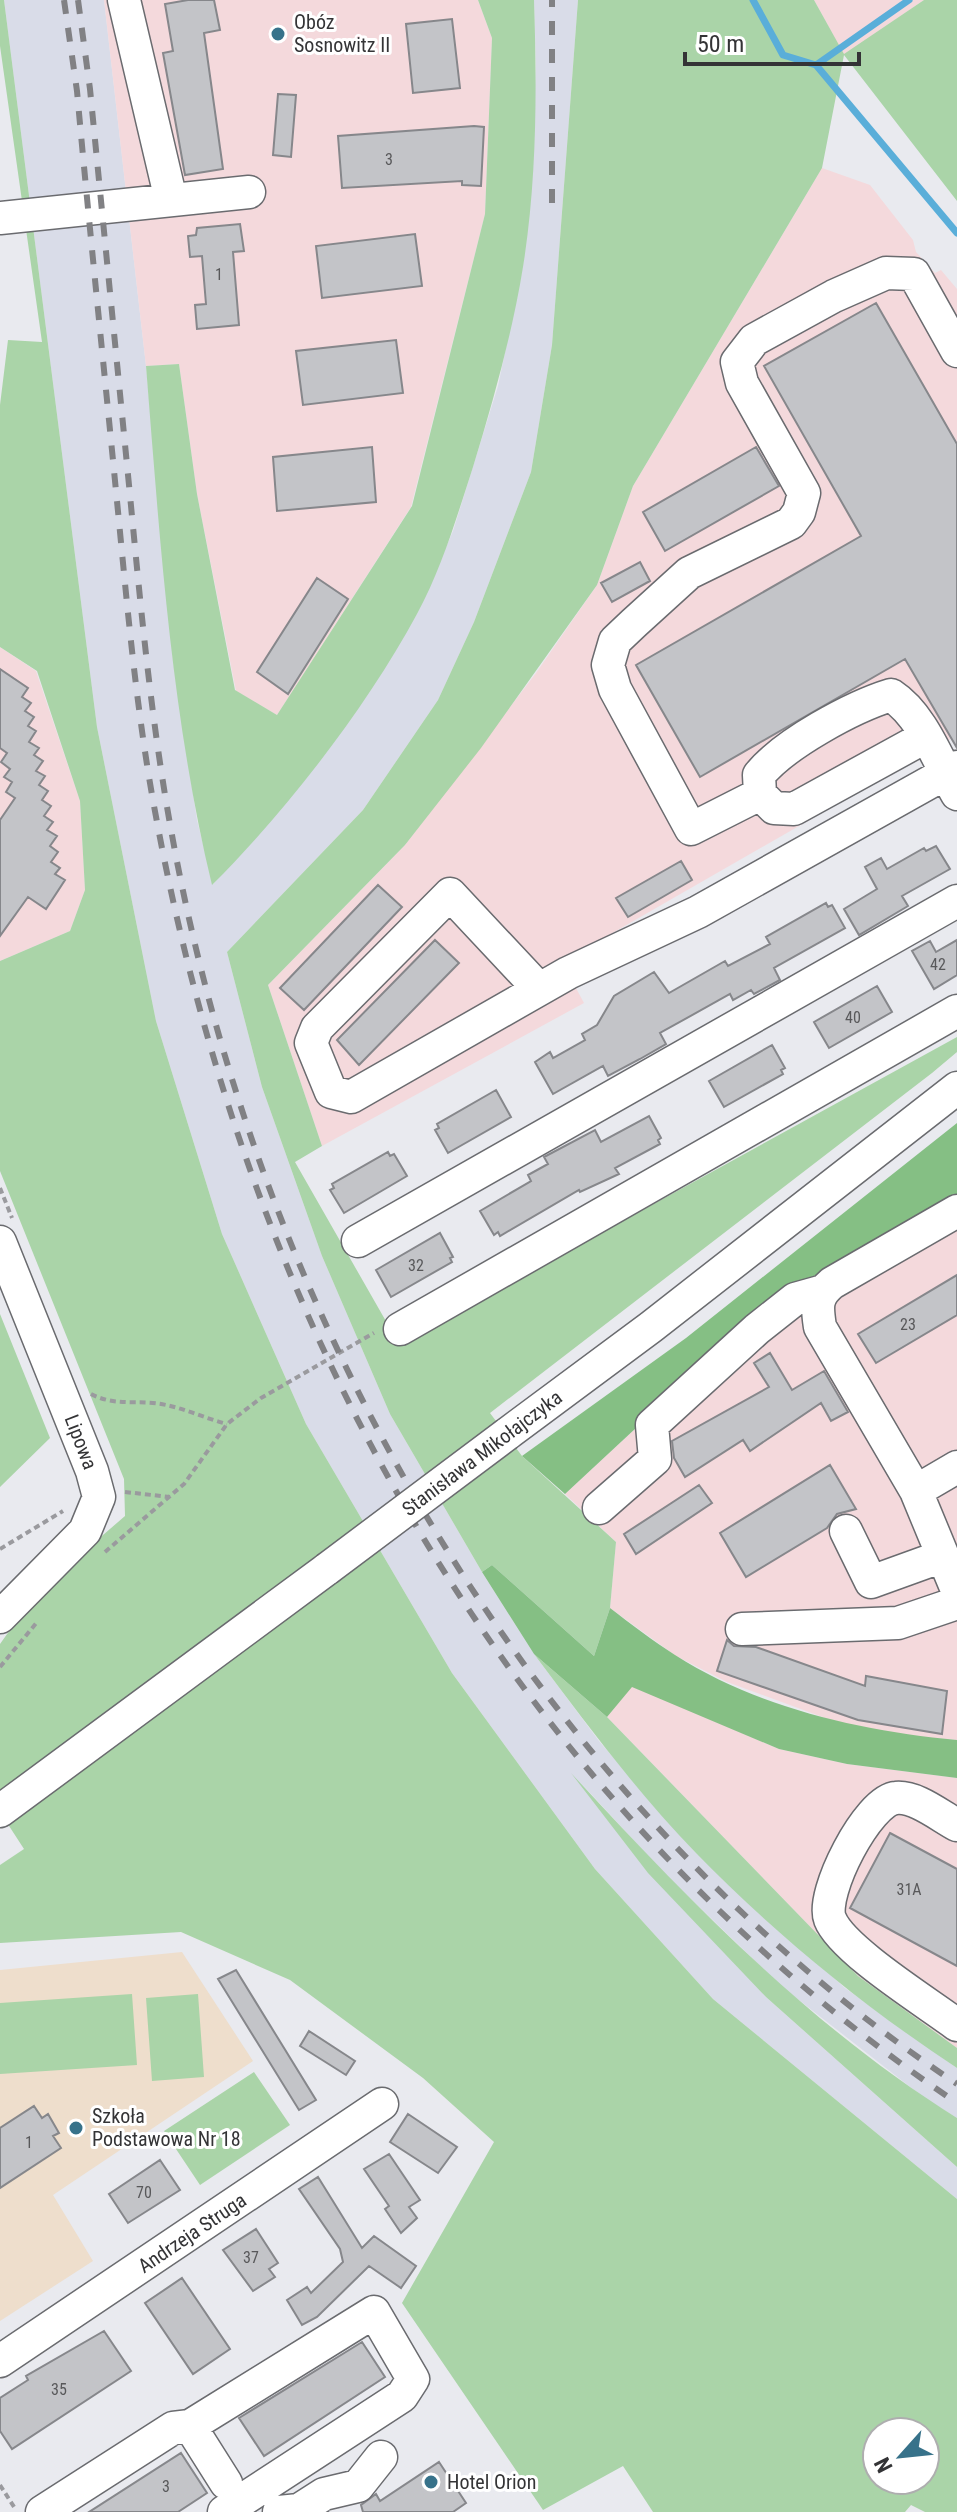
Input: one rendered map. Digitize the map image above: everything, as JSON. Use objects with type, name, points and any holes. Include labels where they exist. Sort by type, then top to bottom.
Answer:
[{"type":"street","points":[[124,0],[171,200]]},
{"type":"street","points":[[0,218],[249,192]]},
{"type":"street","points":[[760,794],[691,829],[615,689],[608,665],[615,641],[689,573],[791,523],[799,512],[804,493],[742,383],[737,362],[754,340],[834,296],[886,273],[914,274],[957,351]]},
{"type":"street","points":[[539,989],[450,894],[317,1028],[311,1043],[331,1092],[351,1097],[539,989],[698,912],[953,778],[909,707],[891,695],[872,701],[772,758],[759,775],[760,794],[774,808],[794,809],[925,737]]},
{"type":"street","points":[[358,1241],[957,901]]},
{"type":"street","points":[[400,1329],[957,1011]]},
{"type":"street","name":"Stanisława Mikołajczyka","points":[[0,1811],[651,1327],[957,1088]]},
{"type":"street","points":[[599,1508],[655,1459],[652,1425],[766,1321],[795,1299],[820,1292],[957,1211]]},
{"type":"street","name":"Lipowa","points":[[0,1242],[92,1471],[84,1502],[85,1531],[3,1607]]},
{"type":"street","points":[[820,1292],[817,1306],[820,1327],[916,1491],[957,1590]]},
{"type":"street","points":[[916,1491],[957,1467]]},
{"type":"street","points":[[846,1531],[871,1582],[943,1556]]},
{"type":"street","points":[[742,1629],[898,1623],[957,1603]]},
{"type":"street","points":[[957,1825],[910,1799],[888,1799],[871,1813],[830,1889],[826,1906],[831,1923],[855,1950],[957,2025]]},
{"type":"street","name":"Andrzeja Struga","points":[[0,2361],[382,2104]]},
{"type":"street","points":[[42,2512],[173,2428],[190,2426],[374,2312],[413,2379],[402,2396],[225,2498],[190,2426]]},
{"type":"street","points":[[279,2512],[299,2510],[324,2494],[358,2486],[381,2457]]},
{"type":"path","points":[[105,1552],[184,1484],[227,1424],[261,1398],[328,1361],[364,1336],[400,1329]]},
{"type":"path","points":[[84,1388],[106,1401],[133,1405],[152,1403],[227,1424]]},
{"type":"path","points":[[0,1549],[84,1502],[120,1492],[170,1497]]},
{"type":"path","points":[[0,2485],[17,2512]]},
{"type":"shaded area","points":[[4,0],[104,0],[146,366],[173,660],[197,820],[213,884],[285,802],[352,715],[417,614],[453,531],[498,386],[523,266],[532,166],[536,64],[534,0],[578,0],[552,345],[531,472],[474,622],[438,700],[363,810],[227,952],[262,1087],[322,1256],[390,1414],[482,1572],[534,1654],[599,1741],[694,1851],[845,1988],[957,2068],[957,2118],[923,2097],[781,1986],[661,1870],[581,1783],[766,1997],[957,2167],[957,2199],[713,1999],[595,1869],[452,1673],[306,1424],[222,1234],[156,1021],[97,727]]},
{"type":"shaded area","points":[[104,0],[478,0],[492,38],[485,214],[411,507],[277,715],[236,691],[197,494],[179,364],[146,366]]},
{"type":"shaded area","points":[[814,0],[924,0],[844,55]]},
{"type":"shaded area","points":[[822,168],[870,185],[913,240],[916,252],[935,273],[941,270],[957,289],[957,741],[954,737],[562,962],[584,1003],[322,1146],[268,985],[405,845],[536,673],[597,585],[633,486]]},
{"type":"shaded area","points":[[0,647],[36,671],[80,801],[85,890],[70,931],[0,961]]},
{"type":"shaded area","points":[[957,1195],[957,1740],[897,1735],[836,1722],[727,1682],[676,1656],[610,1608],[616,1542],[565,1494],[777,1297]]},
{"type":"shaded area","points":[[632,1686],[779,1749],[847,1764],[957,1778],[957,2048],[858,1976],[607,1717]]},
{"type":"shaded area","name":"Szkoła Podstawowa Nr 18","points":[[182,1952],[253,2061],[53,2195],[93,2261],[0,2321],[0,1970]]},
{"type":"green space","points":[[0,0],[4,0],[97,727],[156,1021],[222,1234],[306,1424],[452,1673],[595,1869],[713,1999],[957,2199],[957,2512],[925,2512],[911,2505],[905,2512],[653,2512],[623,2466],[543,2510],[402,2303],[494,2142],[423,2078],[290,1980],[181,1932],[0,1943],[0,1865],[24,1849],[0,1812],[0,1644],[37,1592],[125,1516],[124,1479],[0,1171],[0,961],[70,931],[85,890],[80,801],[37,671],[0,647],[0,405],[8,340],[42,342],[0,46]]},
{"type":"green space","points":[[478,0],[534,0],[536,100],[531,201],[523,267],[501,368],[473,467],[434,579],[397,650],[350,721],[297,791],[212,885],[186,757],[177,692],[162,562],[146,366],[179,364],[197,494],[235,690],[277,715],[412,506],[485,214],[492,38]]},
{"type":"green space","points":[[578,0],[814,0],[844,54],[924,0],[957,0],[957,201],[844,55],[822,168],[633,486],[597,585],[481,748],[405,845],[268,985],[322,1146],[295,1162],[399,1344],[957,1037],[957,1052],[932,1073],[490,1413],[522,1456],[616,1542],[610,1608],[594,1656],[492,1565],[482,1572],[390,1414],[322,1256],[262,1087],[227,952],[363,810],[438,700],[474,622],[531,472],[552,345]]},
{"type":"green space","points":[[957,1123],[957,1195],[777,1297],[565,1494],[522,1456],[686,1338]]},
{"type":"green space","points":[[0,1314],[50,1438],[0,1487]]},
{"type":"green space","points":[[492,1565],[594,1656],[610,1608],[667,1650],[707,1674],[775,1703],[847,1723],[957,1740],[957,1778],[847,1764],[779,1749],[632,1687],[607,1717],[534,1654],[482,1572]]},
{"type":"green space","points":[[534,1654],[607,1717],[858,1976],[957,2048],[957,2068],[820,1967],[725,1882],[673,1829]]},
{"type":"green space","points":[[571,1773],[706,1914],[801,2002],[903,2082],[957,2118],[957,2167],[766,1997],[648,1873]]},
{"type":"green space","points":[[132,1994],[137,2065],[0,2074],[0,2003]]},
{"type":"green space","points":[[198,1994],[204,2077],[152,2081],[146,1998]]},
{"type":"green space","points":[[254,2072],[290,2125],[200,2185],[164,2131]]},
{"type":"building","points":[[214,0],[220,30],[204,33],[223,169],[185,175],[163,53],[173,51],[165,4]]},
{"type":"building","points":[[452,19],[460,88],[413,93],[406,24]]},
{"type":"building","points":[[278,94],[296,95],[291,157],[273,155]]},
{"type":"building","points":[[484,127],[481,186],[462,185],[462,181],[342,188],[338,136]]},
{"type":"building","points":[[240,224],[244,251],[233,252],[239,325],[197,329],[195,305],[206,304],[202,256],[190,257],[188,236],[196,235],[197,228]]},
{"type":"building","points":[[415,234],[422,286],[322,298],[316,246]]},
{"type":"building","points":[[876,303],[957,444],[957,748],[905,659],[700,777],[636,665],[861,536],[764,366]]},
{"type":"building","points":[[396,340],[403,393],[303,405],[296,351]]},
{"type":"building","points":[[372,447],[376,502],[277,511],[273,457]]},
{"type":"building","points":[[756,447],[779,486],[665,551],[643,512]]},
{"type":"building","points":[[640,562],[650,581],[612,602],[601,583]]},
{"type":"building","points":[[317,578],[348,599],[288,694],[257,672]]},
{"type":"building","points":[[0,669],[28,688],[22,697],[31,703],[25,711],[34,717],[28,726],[36,731],[29,742],[39,748],[34,755],[43,761],[36,771],[45,776],[39,785],[48,791],[42,800],[51,806],[44,816],[53,822],[47,830],[57,836],[50,846],[58,852],[51,862],[60,868],[55,874],[65,880],[46,909],[28,897],[0,936],[0,820],[15,798],[6,792],[12,782],[4,777],[10,769],[1,762],[7,753],[0,748]]},
{"type":"building","points":[[936,846],[950,869],[902,896],[908,906],[859,935],[844,909],[877,889],[865,867],[881,858],[887,869],[924,848],[926,851]]},
{"type":"building","points":[[681,861],[692,880],[628,917],[616,898]]},
{"type":"building","points":[[378,885],[402,907],[304,1010],[280,988]]},
{"type":"building","points":[[826,903],[828,907],[832,905],[845,928],[774,968],[780,980],[754,994],[751,990],[733,1000],[730,994],[660,1033],[666,1044],[640,1059],[608,1076],[603,1066],[553,1094],[535,1062],[550,1052],[553,1058],[585,1040],[582,1034],[597,1025],[614,996],[654,972],[669,993],[725,961],[728,966],[770,944],[766,937]]},
{"type":"building","points":[[435,940],[459,963],[359,1065],[337,1040]]},
{"type":"building","points":[[957,940],[957,975],[934,989],[912,951],[930,941],[936,952]]},
{"type":"building","points":[[877,986],[892,1012],[829,1048],[814,1022]]},
{"type":"building","points":[[772,1045],[785,1068],[781,1070],[783,1074],[724,1107],[709,1081]]},
{"type":"building","points":[[496,1090],[511,1117],[448,1153],[435,1130],[439,1128],[437,1124]]},
{"type":"building","points":[[649,1116],[661,1138],[658,1140],[660,1144],[615,1168],[619,1174],[579,1190],[500,1236],[498,1232],[494,1235],[480,1211],[531,1181],[528,1175],[548,1164],[544,1157],[595,1130],[601,1142]]},
{"type":"building","points":[[388,1152],[390,1156],[394,1154],[407,1176],[344,1213],[330,1190],[334,1188],[332,1184]]},
{"type":"building","points":[[440,1233],[453,1257],[450,1258],[452,1262],[391,1297],[376,1270]]},
{"type":"building","points":[[957,1275],[957,1315],[876,1363],[858,1334]]},
{"type":"building","points":[[770,1353],[792,1390],[824,1371],[848,1412],[831,1421],[821,1403],[750,1451],[743,1440],[685,1477],[674,1458],[672,1441],[769,1387],[754,1363]]},
{"type":"building","points":[[830,1465],[856,1509],[837,1514],[827,1528],[746,1577],[720,1533]]},
{"type":"building","points":[[699,1485],[712,1503],[636,1554],[624,1534]]},
{"type":"building","points":[[727,1640],[734,1646],[756,1647],[865,1686],[866,1676],[947,1691],[942,1734],[858,1720],[717,1671]]},
{"type":"building","points":[[890,1833],[957,1869],[957,1966],[850,1908]]},
{"type":"building","points":[[236,1970],[316,2100],[299,2110],[218,1979]]},
{"type":"building","points":[[309,2031],[355,2061],[346,2075],[300,2046]]},
{"type":"building","points":[[34,2106],[42,2118],[48,2114],[59,2133],[53,2136],[61,2148],[0,2188],[0,2128]]},
{"type":"building","points":[[408,2114],[457,2147],[438,2173],[390,2142]]},
{"type":"building","points":[[389,2154],[420,2200],[409,2207],[417,2218],[401,2233],[385,2209],[389,2206],[364,2169]]},
{"type":"building","points":[[160,2160],[180,2190],[128,2223],[109,2194]]},
{"type":"building","points":[[318,2177],[362,2248],[374,2236],[416,2266],[401,2288],[369,2266],[317,2317],[302,2325],[287,2300],[307,2287],[311,2293],[343,2262],[340,2249],[299,2189]]},
{"type":"building","points":[[256,2229],[278,2263],[269,2269],[275,2277],[253,2291],[223,2250]]},
{"type":"building","points":[[182,2278],[230,2349],[193,2374],[145,2303]]},
{"type":"building","points":[[104,2331],[131,2371],[12,2449],[0,2431],[0,2398],[28,2380],[26,2376]]},
{"type":"building","points":[[362,2342],[385,2377],[264,2456],[239,2418]]},
{"type":"building","points":[[181,2453],[207,2493],[178,2512],[89,2512]]},
{"type":"building","name":"Hotel Orion","points":[[439,2462],[466,2503],[453,2512],[363,2512],[361,2505],[376,2494],[380,2501]]},
{"type":"waterway","points":[[753,0],[783,55],[816,65],[957,233]]},
{"type":"waterway","points":[[816,65],[909,0]]},
{"type":"railway","points":[[64,0],[77,91],[133,657],[157,822],[201,1014],[261,1199],[336,1377],[428,1545],[535,1703],[659,1850],[800,1983],[957,2103]]},
{"type":"railway","points":[[78,0],[90,89],[146,655],[163,782],[212,1010],[270,1191],[346,1367],[438,1535],[545,1692],[668,1838],[805,1969],[957,2084]]},
{"type":"railway","points":[[552,0],[552,203]]},
{"type":"place","name":"Obóz Sosnowitz II","points":[[278,34]]},
{"type":"place","name":"Szkoła Podstawowa Nr 18","points":[[76,2128]]},
{"type":"place","name":"Hotel Orion","points":[[431,2482]]}]
